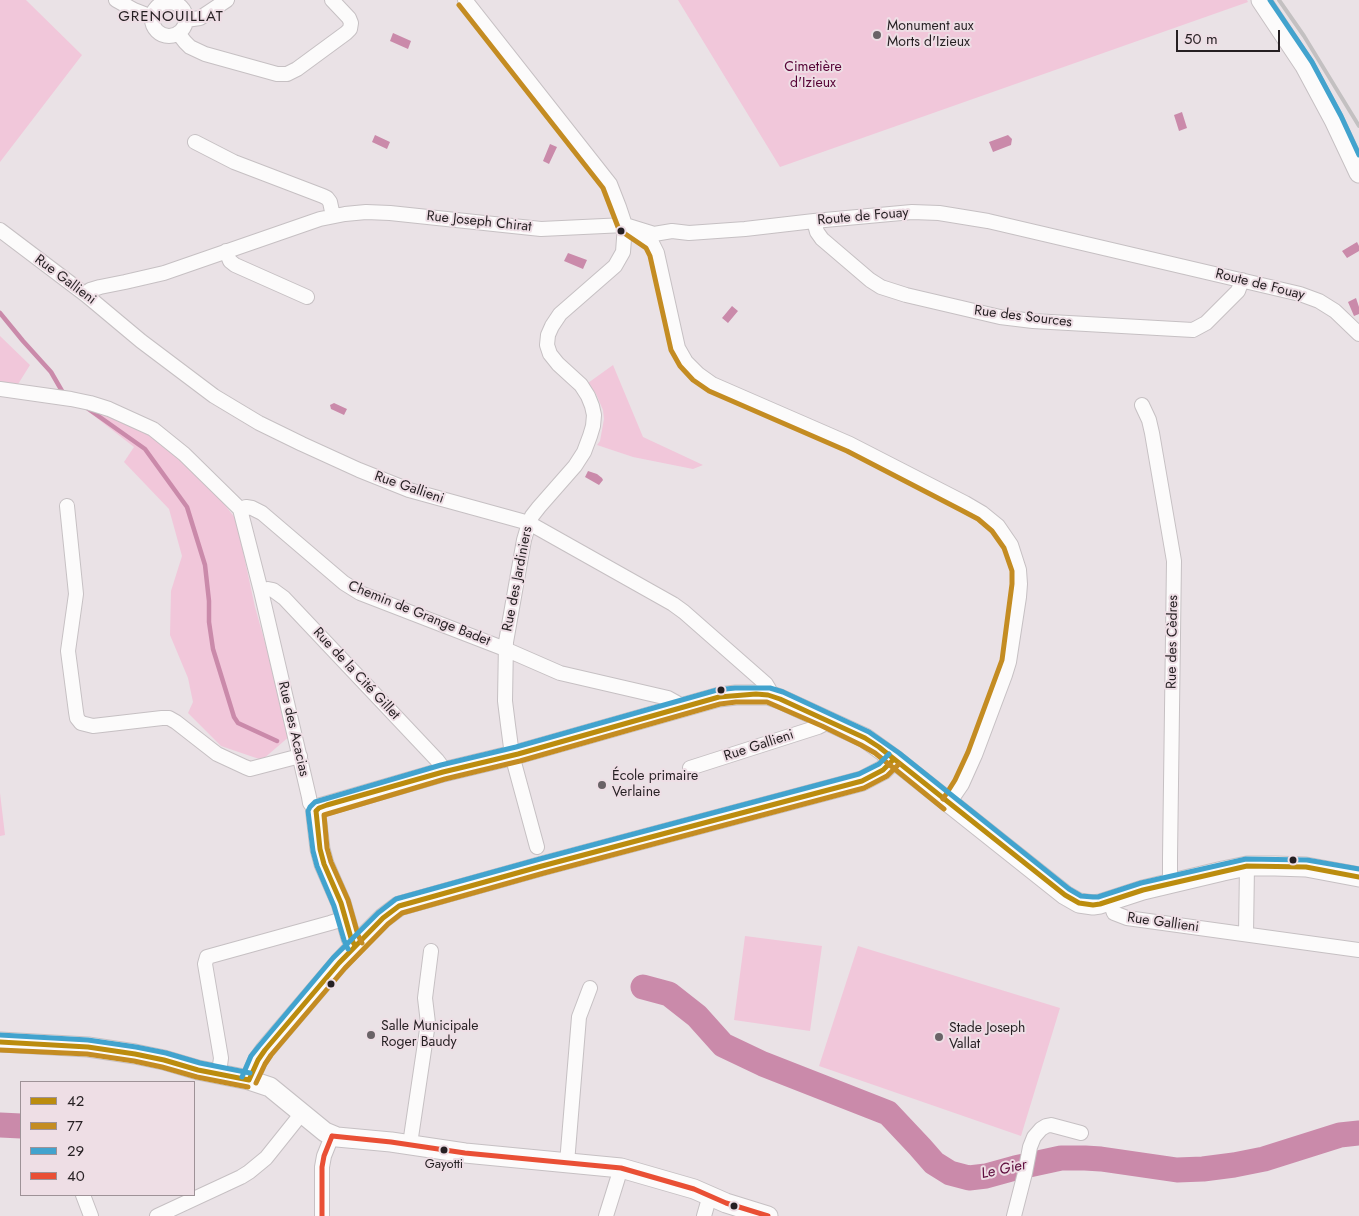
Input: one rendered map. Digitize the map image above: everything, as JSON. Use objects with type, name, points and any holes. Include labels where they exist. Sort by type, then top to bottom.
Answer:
[{"type":"main road","points":[[1261,0],[1305,66],[1334,120],[1359,173]]},
{"type":"main road","points":[[316,811],[327,805],[443,772],[512,755],[719,697],[768,695]]},
{"type":"main road","name":"Rue Gallieni","points":[[768,695],[865,738],[1065,895],[1086,905],[1110,902]]},
{"type":"main road","points":[[249,1080],[265,1050],[355,946],[391,910],[406,903],[862,781],[883,770],[894,759]]},
{"type":"main road","name":"Rue des Acacias","points":[[316,811],[320,848],[324,864],[338,894],[355,946]]},
{"type":"main road","points":[[1110,902],[1173,882],[1247,866],[1306,867],[1359,876]]},
{"type":"main road","points":[[0,1042],[90,1047],[136,1054],[198,1070],[249,1080],[270,1087],[332,1136],[621,1168],[694,1189],[726,1203],[768,1216]]},
{"type":"street","points":[[116,0],[152,17]]},
{"type":"street","points":[[186,20],[200,18],[227,0]]},
{"type":"street","points":[[178,33],[190,47],[205,54],[277,74],[287,74],[297,69],[350,29],[351,23],[349,18],[332,0]]},
{"type":"street","points":[[465,0],[610,184],[625,225],[652,243],[657,253],[678,348],[686,362],[698,374],[712,384],[850,444],[965,503],[982,513],[998,526],[1011,545],[1019,570],[1020,584],[1009,662],[975,755],[962,784],[949,804]]},
{"type":"street","points":[[170,1],[176,3],[184,10],[186,20],[182,30],[170,36],[161,34],[154,27],[152,17],[160,4],[170,1]]},
{"type":"street","points":[[195,142],[234,162],[328,198],[333,216]]},
{"type":"street","name":"Rue Joseph Chirat","points":[[86,295],[90,290],[164,273],[320,219],[345,214],[366,212],[390,213],[541,229],[625,225]]},
{"type":"street","name":"Route de Fouay","points":[[625,225],[654,234],[672,231],[689,233],[912,212],[939,213],[1005,225],[1300,294],[1335,311],[1359,334]]},
{"type":"street","name":"Rue des Sources","points":[[814,220],[817,232],[822,239],[870,280],[881,287],[1000,318],[1193,330],[1206,323],[1238,291],[1242,280]]},
{"type":"street","name":"Rue des Jardiniers","points":[[537,847],[512,755],[505,700],[505,649],[524,540],[529,523],[538,507],[575,466],[584,452],[593,426],[594,415],[588,396],[550,354],[548,335],[560,314],[616,266],[623,252],[625,225]]},
{"type":"street","name":"Rue Gallieni","points":[[0,230],[207,391],[263,425],[332,458],[408,490],[529,523],[678,608],[766,684],[769,689],[768,695]]},
{"type":"street","points":[[226,251],[228,258],[235,266],[307,297]]},
{"type":"street","points":[[0,389],[90,403],[153,429],[184,454],[240,509]]},
{"type":"street","name":"Rue des Cèdres","points":[[1142,405],[1149,420],[1152,433],[1175,576],[1170,774],[1170,874],[1173,882]]},
{"type":"street","points":[[67,506],[76,594],[68,651],[77,718],[81,723],[93,726],[170,718],[217,754],[250,768],[300,756]]},
{"type":"street","name":"Chemin de Grange Badet","points":[[240,509],[252,508],[262,513],[344,583],[360,592],[505,649],[560,673],[668,698],[677,703],[680,708]]},
{"type":"street","name":"Rue des Acacias","points":[[240,509],[310,803],[316,811]]},
{"type":"street","name":"Rue de la Cité Gillet","points":[[261,591],[273,590],[284,598],[438,760],[443,772]]},
{"type":"street","name":"Rue Gallieni","points":[[690,768],[818,727],[822,725],[825,719]]},
{"type":"street","points":[[1246,934],[1247,866]]},
{"type":"street","name":"Rue Gallieni","points":[[1110,902],[1114,913],[1127,918],[1359,950]]},
{"type":"street","points":[[219,1073],[221,1058],[205,964],[207,957],[346,918]]},
{"type":"street","points":[[410,1144],[428,1023],[425,998],[432,951]]},
{"type":"street","points":[[568,1163],[579,1018],[590,988]]},
{"type":"street","points":[[156,1216],[249,1172],[266,1158],[302,1113]]},
{"type":"street","points":[[1014,1216],[1034,1137],[1046,1126],[1057,1126],[1081,1133]]},
{"type":"street","points":[[322,1216],[322,1167],[332,1136]]},
{"type":"street","points":[[606,1216],[621,1168]]},
{"type":"street","points":[[704,1216],[710,1195]]},
{"type":"street","points":[[83,1196],[91,1216]]},
{"type":"green space","points":[[0,0],[26,0],[82,55],[0,162]]},
{"type":"green space","name":"Cimetière d'Izieux","points":[[678,0],[1247,0],[1248,2],[780,167]]},
{"type":"green space","points":[[0,336],[30,365],[15,389],[0,388]]},
{"type":"green space","points":[[613,365],[643,437],[703,465],[693,469],[633,457],[597,445],[600,441],[604,419],[603,410],[596,394],[588,383]]},
{"type":"green space","points":[[96,407],[153,433],[197,470],[236,519],[255,607],[291,735],[262,760],[221,746],[188,713],[193,702],[188,678],[170,635],[171,591],[182,556],[169,509],[124,462],[134,447],[89,412]]},
{"type":"green space","points":[[0,793],[5,835],[0,836]]},
{"type":"green space","points":[[745,936],[822,946],[810,1031],[734,1020]]},
{"type":"green space","name":"Stade Joseph Vallat","points":[[858,946],[1060,1008],[1021,1136],[819,1066]]},
{"type":"shaded area","points":[[393,33],[411,41],[408,49],[390,41]]},
{"type":"shaded area","points":[[1182,112],[1187,128],[1179,131],[1174,115]]},
{"type":"shaded area","points":[[375,135],[390,142],[387,149],[372,142]]},
{"type":"shaded area","points":[[1008,135],[1012,139],[1011,145],[993,152],[989,142]]},
{"type":"shaded area","points":[[550,144],[557,147],[549,164],[543,161]]},
{"type":"shaded area","points":[[1357,242],[1359,251],[1347,258],[1342,251]]},
{"type":"shaded area","points":[[568,253],[587,260],[583,269],[564,261]]},
{"type":"shaded area","points":[[1356,298],[1359,314],[1354,316],[1348,302]]},
{"type":"shaded area","points":[[732,306],[738,311],[728,323],[722,318]]},
{"type":"shaded area","points":[[334,403],[347,409],[344,415],[331,409],[330,405]]},
{"type":"shaded area","points":[[588,471],[602,478],[603,480],[599,485],[585,477]]},
{"type":"waterway","points":[[0,313],[51,372],[62,391]]},
{"type":"waterway","points":[[87,408],[145,449],[187,507],[205,565],[213,649],[234,717],[238,723],[277,741]]},
{"type":"waterway","name":"Le Gier","points":[[643,987],[669,994],[697,1016],[723,1045],[763,1064],[888,1113],[934,1163],[950,1173],[969,1178],[986,1176],[1061,1158],[1101,1159],[1177,1170],[1203,1169],[1264,1159],[1340,1135],[1359,1133]]},
{"type":"waterway","name":"Le Gier","points":[[0,1125],[20,1126]]},
{"type":"railway","points":[[1279,0],[1304,36],[1359,126]]},
{"type":"transit line","name":"29","points":[[1270,0],[1312,62],[1341,116],[1359,155]]},
{"type":"transit line","name":"77","points":[[459,5],[603,188],[618,227]]},
{"type":"transit line","name":"77","points":[[621,231],[646,248],[650,256],[671,350],[680,366],[693,380],[709,391],[847,451],[978,519],[992,531],[1004,548],[1012,571],[1012,584],[1002,660],[968,752],[955,780],[943,799]]},
{"type":"transit line","name":"29","points":[[348,949],[313,851],[308,811],[315,802],[441,765],[516,747],[717,690],[735,688],[770,688],[783,692],[869,732],[899,753],[1069,889],[1081,896],[1098,897],[1141,883],[1246,859],[1307,860],[1359,869]]},
{"type":"transit line","name":"42","points":[[316,811],[327,805],[443,772],[518,754],[719,697],[756,694],[780,699],[865,738],[879,747],[1065,895],[1079,903],[1100,904],[1143,890],[1247,866],[1306,867],[1359,877]]},
{"type":"transit line","name":"77","points":[[362,943],[348,900],[331,862],[327,848],[324,815],[445,779],[520,761],[720,704],[767,702],[822,726],[875,753],[944,809]]},
{"type":"transit line","name":"29","points":[[242,1077],[251,1056],[333,958],[378,913],[396,899],[859,774],[879,764],[889,754]]},
{"type":"transit line","name":"42","points":[[249,1080],[265,1050],[339,963],[383,918],[399,906],[862,781],[883,770],[894,759]]},
{"type":"transit line","name":"77","points":[[256,1083],[271,1055],[345,968],[388,924],[402,913],[544,873],[864,788],[887,776],[899,764]]},
{"type":"transit line","name":"42","points":[[316,811],[320,849],[324,864],[341,903],[355,946]]},
{"type":"transit line","name":"29","points":[[0,1035],[88,1040],[136,1047],[250,1073]]},
{"type":"transit line","name":"42","points":[[0,1042],[88,1047],[135,1054],[198,1070],[249,1080]]},
{"type":"transit line","name":"77","points":[[0,1050],[87,1054],[134,1061],[197,1077],[248,1087]]},
{"type":"transit line","name":"40","points":[[332,1136],[391,1142],[465,1153],[621,1168],[694,1189],[726,1203],[768,1216]]},
{"type":"transit line","name":"40","points":[[322,1216],[322,1167],[332,1136]]},
{"type":"place","name":"Monument aux Morts d'Izieux","points":[[877,35]]},
{"type":"place","name":"École primaire Verlaine","points":[[602,785]]},
{"type":"place","name":"Salle Municipale Roger Baudy","points":[[371,1035]]},
{"type":"place","name":"Stade Joseph Vallat","points":[[939,1037]]},
{"type":"place","name":"Gayotti","points":[[444,1150]]},
{"type":"district","name":"GRENOUILLAT","points":[[171,17]]}]
